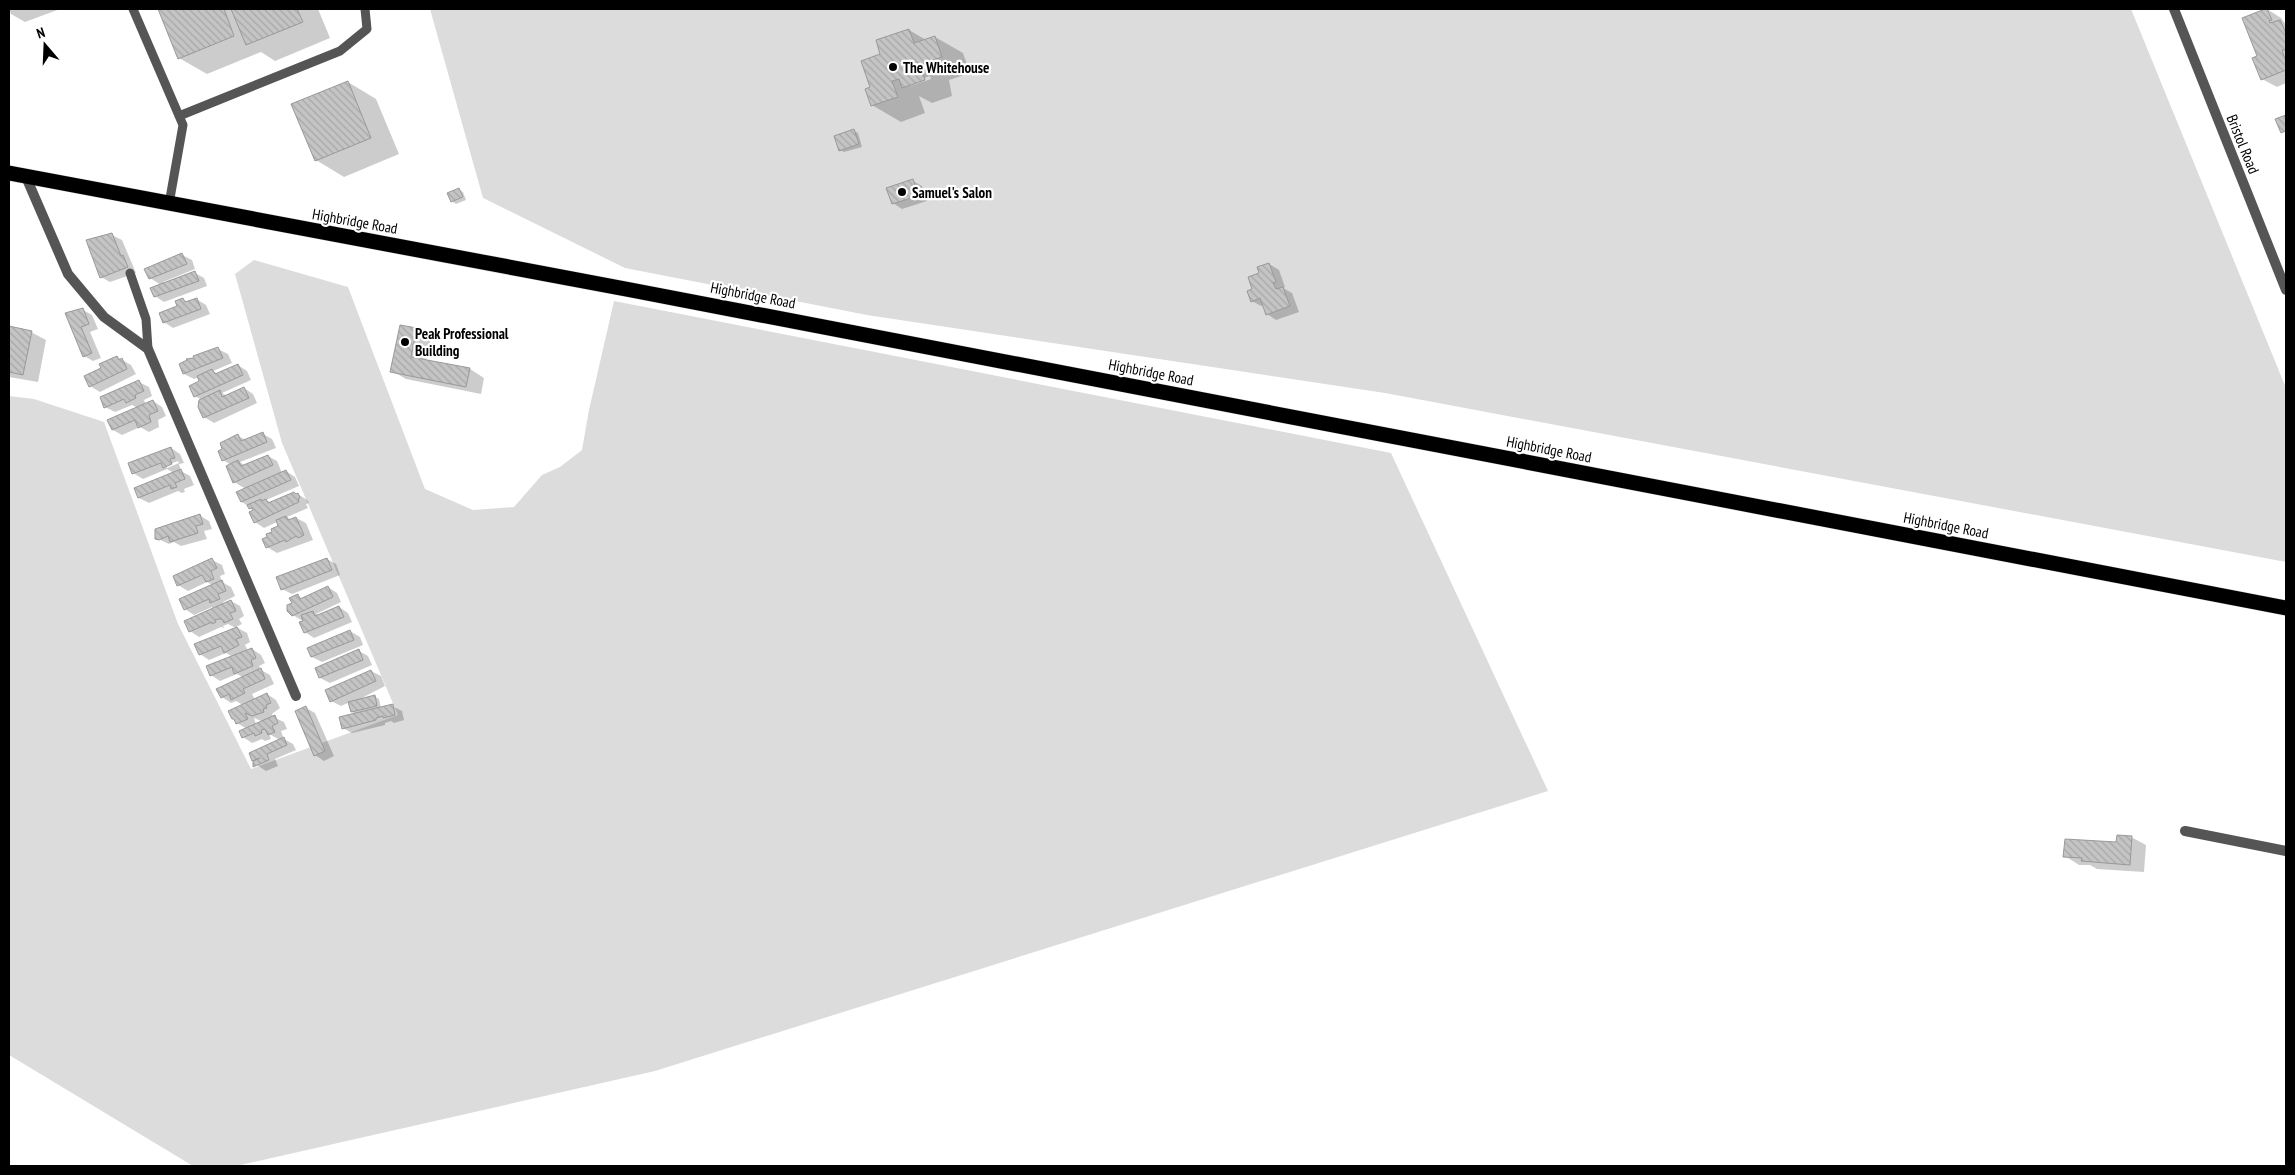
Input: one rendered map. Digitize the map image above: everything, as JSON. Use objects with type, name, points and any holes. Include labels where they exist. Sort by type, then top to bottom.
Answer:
[{"type":"highway","name":"Highbridge Road","points":[[9,173],[659,295],[2286,608]]},
{"type":"street","name":"Bristol Road","points":[[2174,9],[2286,290]]},
{"type":"street","points":[[26,177],[68,274],[104,316],[148,348],[296,696]]},
{"type":"street","points":[[2185,831],[2286,851]]},
{"type":"lane","points":[[133,9],[182,125],[169,204]]},
{"type":"lane","points":[[179,116],[340,51],[367,29],[365,9]]},
{"type":"lane","points":[[130,273],[146,318],[148,348]]},
{"type":"shaded area","points":[[430,9],[2131,9],[2286,388],[2286,562],[1385,393],[867,315],[625,268],[483,198]]},
{"type":"shaded area","points":[[254,260],[348,287],[425,489],[473,510],[514,507],[542,475],[560,467],[582,450],[589,410],[614,301],[1391,453],[1548,791],[655,1071],[236,1166],[193,1166],[9,1055],[9,396],[34,399],[104,422],[178,624],[251,769],[398,715],[282,443],[235,274]]},
{"type":"building","points":[[158,9],[224,9],[234,36],[178,59]]},
{"type":"building","points":[[231,9],[297,9],[303,22],[246,45]]},
{"type":"building","points":[[2267,9],[2272,20],[2269,21],[2270,23],[2280,20],[2286,33],[2286,50],[2282,50],[2286,62],[2286,70],[2261,80],[2252,58],[2257,56],[2242,18]]},
{"type":"building","name":"The Whitehouse","points":[[909,29],[914,43],[935,36],[942,57],[921,64],[925,80],[902,88],[899,79],[892,81],[898,97],[871,106],[865,89],[870,87],[861,61],[880,54],[876,40]]},
{"type":"building","points":[[348,81],[371,138],[315,161],[291,104]]},
{"type":"building","points":[[2286,115],[2286,136],[2285,131],[2281,133],[2275,119]]},
{"type":"building","points":[[854,129],[859,144],[839,151],[834,136]]},
{"type":"building","name":"Samuel's Salon","points":[[913,179],[918,196],[892,204],[886,188]]},
{"type":"building","points":[[459,188],[463,197],[451,202],[447,193]]},
{"type":"building","points":[[112,233],[121,256],[123,255],[128,267],[100,278],[86,240]]},
{"type":"building","points":[[182,253],[187,264],[149,279],[144,269]]},
{"type":"building","points":[[1269,263],[1276,282],[1273,283],[1276,289],[1283,287],[1290,306],[1266,315],[1260,298],[1251,302],[1247,291],[1252,289],[1248,277],[1259,273],[1257,267]]},
{"type":"building","points":[[195,271],[199,281],[154,297],[150,288]]},
{"type":"building","points":[[183,298],[185,302],[197,298],[201,309],[163,323],[159,313],[177,306],[175,301]]},
{"type":"building","points":[[83,308],[89,324],[81,327],[92,353],[83,357],[65,313]]},
{"type":"building","name":"Peak Professional Building","points":[[400,325],[417,328],[411,357],[470,368],[466,387],[390,372]]},
{"type":"building","points":[[9,326],[32,331],[23,375],[9,372]]},
{"type":"building","points":[[218,347],[223,358],[183,374],[179,364],[186,359],[194,358],[193,356]]},
{"type":"building","points":[[117,356],[119,360],[122,358],[127,369],[89,387],[84,376],[101,368],[99,364]]},
{"type":"building","points":[[238,364],[243,375],[194,397],[189,386],[199,381],[197,376],[212,369],[215,374]]},
{"type":"building","points":[[139,380],[144,391],[135,395],[136,398],[126,403],[124,399],[104,408],[100,397]]},
{"type":"building","points":[[244,387],[249,398],[203,418],[198,407],[199,400],[220,390],[222,397]]},
{"type":"building","points":[[153,400],[158,411],[149,415],[151,422],[138,428],[135,420],[112,430],[107,420]]},
{"type":"building","points":[[263,432],[267,442],[222,461],[218,451],[222,449],[220,443],[238,434],[241,441]]},
{"type":"building","points":[[171,447],[175,458],[170,459],[172,464],[163,468],[161,463],[132,474],[128,463]]},
{"type":"building","points":[[268,455],[273,465],[233,483],[226,466],[238,460],[241,466]]},
{"type":"building","points":[[181,469],[185,479],[175,483],[177,487],[171,489],[170,485],[138,498],[134,488]]},
{"type":"building","points":[[286,470],[291,480],[241,502],[236,492]]},
{"type":"building","points":[[294,492],[298,493],[299,502],[254,523],[249,512],[253,510],[252,508],[249,509],[247,505],[261,499],[262,501],[266,499],[268,503]]},
{"type":"building","points":[[200,514],[203,524],[196,526],[198,533],[170,542],[168,536],[159,540],[155,539],[155,529]]},
{"type":"building","points":[[286,516],[288,520],[296,517],[304,535],[298,538],[296,536],[286,542],[285,540],[266,548],[262,539],[267,537],[266,534],[272,532],[271,529],[278,526],[276,520]]},
{"type":"building","points":[[212,558],[217,568],[211,571],[214,579],[206,582],[202,575],[177,586],[173,576]]},
{"type":"building","points":[[327,558],[332,570],[281,590],[276,577]]},
{"type":"building","points":[[222,580],[226,591],[218,594],[220,599],[210,603],[209,599],[184,610],[179,599]]},
{"type":"building","points":[[328,586],[333,597],[292,616],[287,611],[287,605],[292,603],[289,598],[298,594],[300,599]]},
{"type":"building","points":[[231,600],[236,611],[230,613],[233,619],[224,623],[222,619],[218,619],[212,624],[212,622],[189,632],[184,621]]},
{"type":"building","points":[[339,606],[344,617],[304,633],[299,622],[303,621],[301,615],[313,611],[315,616]]},
{"type":"building","points":[[237,627],[242,637],[236,639],[239,645],[224,653],[221,646],[199,655],[194,644]]},
{"type":"building","points":[[350,630],[354,640],[311,657],[307,648]]},
{"type":"building","points":[[252,648],[256,658],[251,660],[253,666],[234,674],[232,667],[210,676],[206,666]]},
{"type":"building","points":[[359,649],[363,660],[319,678],[315,668]]},
{"type":"building","points":[[261,668],[265,679],[243,689],[245,693],[231,700],[229,694],[221,698],[216,689]]},
{"type":"building","points":[[371,670],[376,681],[330,702],[325,690]]},
{"type":"building","points":[[267,693],[271,703],[266,705],[267,708],[263,709],[264,712],[252,716],[245,713],[248,719],[236,724],[228,711]]},
{"type":"building","points":[[375,695],[377,706],[351,712],[348,702]]},
{"type":"building","points":[[393,704],[395,715],[383,718],[383,716],[376,718],[376,720],[342,729],[339,717]]},
{"type":"building","points":[[306,706],[325,751],[314,756],[295,711]]},
{"type":"building","points":[[275,715],[278,723],[272,726],[275,732],[268,735],[265,729],[261,730],[262,733],[255,736],[254,733],[242,738],[239,731]]},
{"type":"building","points":[[284,737],[287,745],[267,754],[269,760],[253,767],[253,761],[260,758],[252,761],[249,753]]},
{"type":"building","points":[[2117,835],[2132,836],[2130,865],[2081,861],[2082,858],[2063,857],[2065,839],[2116,842]]},
{"type":"place","name":"The Whitehouse","points":[[893,67]]},
{"type":"place","name":"Samuel's Salon","points":[[902,192]]},
{"type":"place","name":"Peak Professional Building","points":[[405,342]]}]
